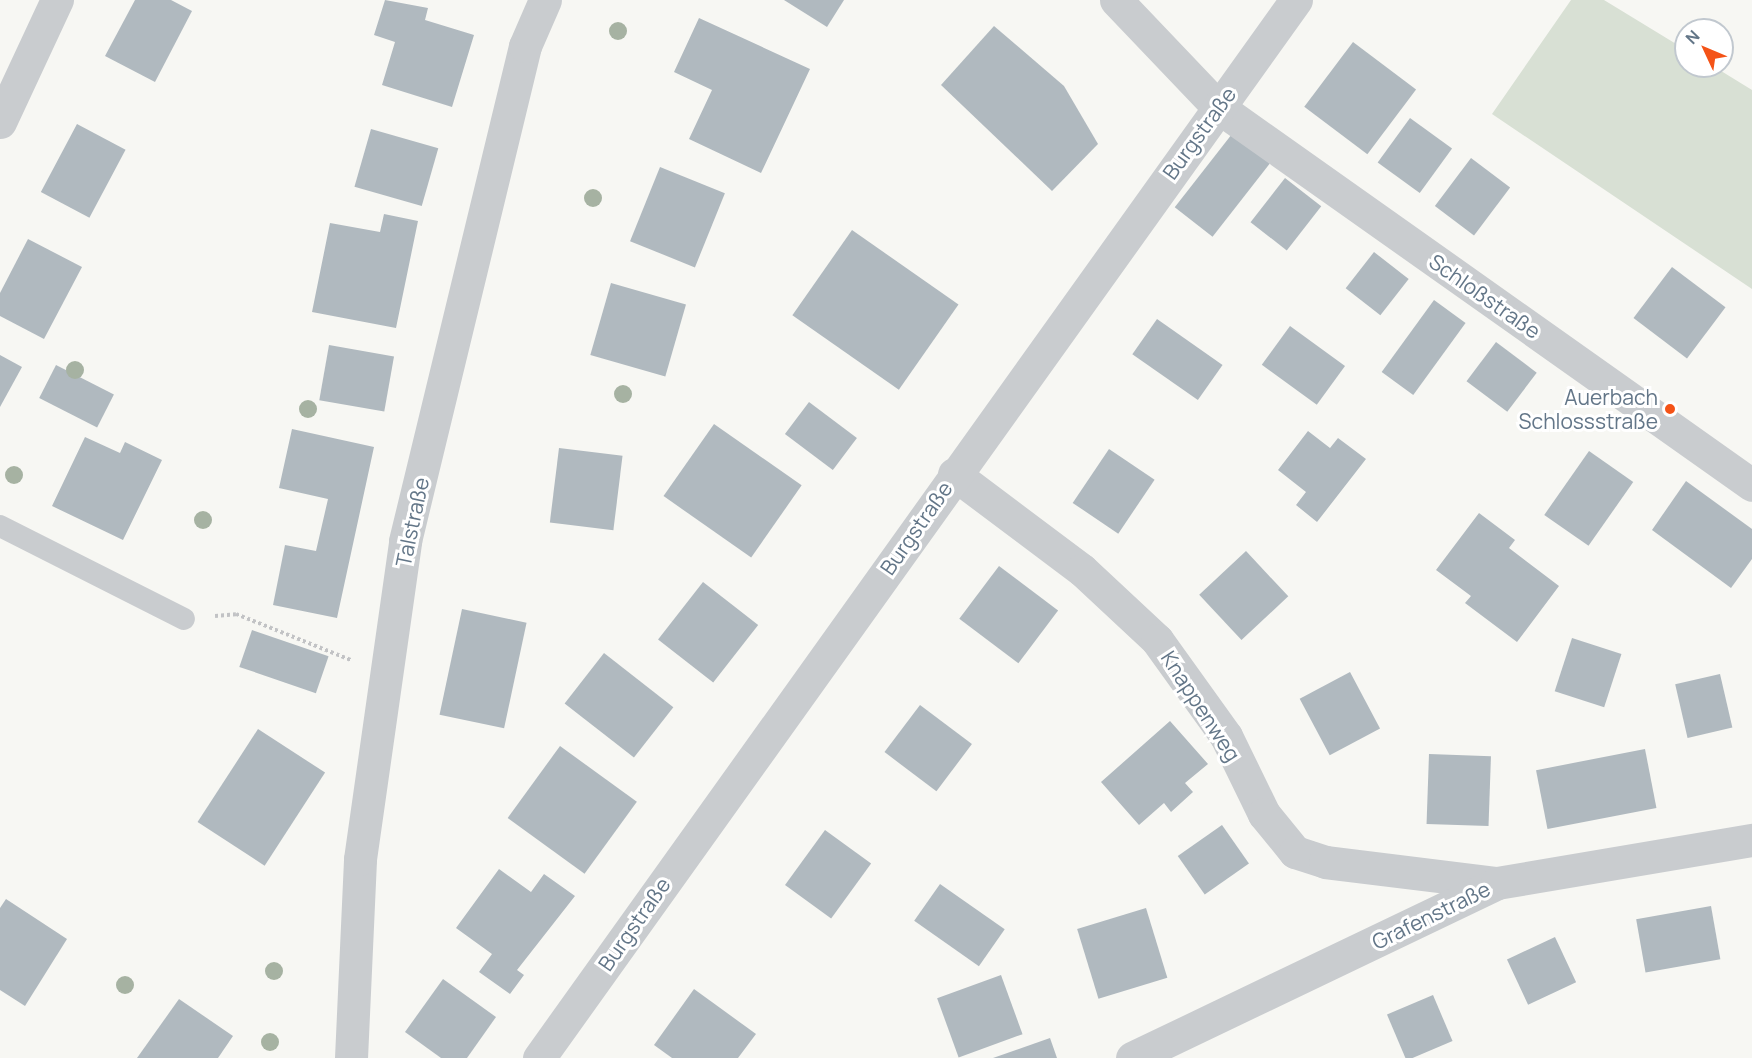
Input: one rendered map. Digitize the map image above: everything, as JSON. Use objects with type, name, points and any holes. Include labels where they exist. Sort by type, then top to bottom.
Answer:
[{"type":"street","points":[[0,122],[57,0]]},
{"type":"street","name":"Talstraße","points":[[351,1058],[360,859],[405,541],[525,46],[545,0]]},
{"type":"street","name":"Schloßstraße","points":[[1116,0],[1218,107],[1752,485]]},
{"type":"street","name":"Burgstraße","points":[[539,1058],[954,474],[1296,0]]},
{"type":"street","name":"Knappenweg","points":[[954,474],[1082,570],[1157,640],[1226,736],[1264,814],[1295,852],[1324,862],[1497,883]]},
{"type":"street","name":"Grafenstraße","points":[[1132,1058],[1497,883],[1752,840]]},
{"type":"lane","points":[[0,526],[184,619]]},
{"type":"path","points":[[236,614],[336,650],[385,681]]},
{"type":"shaded area","points":[[1571,0],[1604,0],[1674,43],[1674,78],[1732,78],[1752,90],[1752,289],[1492,114]]},
{"type":"building","points":[[135,0],[171,0],[192,11],[155,82],[105,56]]},
{"type":"building","points":[[385,0],[428,8],[425,20],[474,35],[452,107],[382,85],[395,42],[374,35]]},
{"type":"building","points":[[784,0],[844,0],[827,27]]},
{"type":"building","points":[[699,18],[810,69],[761,173],[689,139],[712,90],[674,72]]},
{"type":"building","points":[[994,26],[1064,86],[1098,144],[1052,191],[941,85]]},
{"type":"building","points":[[1353,42],[1416,90],[1367,154],[1304,107]]},
{"type":"building","points":[[1410,118],[1452,149],[1420,193],[1378,162]]},
{"type":"building","points":[[77,124],[126,150],[89,218],[41,192]]},
{"type":"building","points":[[371,129],[438,148],[422,206],[354,187]]},
{"type":"building","points":[[1232,134],[1270,164],[1213,237],[1175,207]]},
{"type":"building","points":[[1471,158],[1510,187],[1474,235],[1435,206]]},
{"type":"building","points":[[660,167],[725,193],[695,267],[630,241]]},
{"type":"building","points":[[1285,178],[1321,206],[1287,250],[1251,222]]},
{"type":"building","points":[[384,214],[418,221],[396,328],[312,312],[330,223],[380,232]]},
{"type":"building","points":[[852,230],[958,305],[899,390],[792,315]]},
{"type":"building","points":[[28,239],[82,267],[44,339],[0,316],[0,293]]},
{"type":"building","points":[[1374,252],[1409,279],[1380,315],[1346,288]]},
{"type":"building","points":[[1672,267],[1726,307],[1687,358],[1633,318]]},
{"type":"building","points":[[611,283],[686,304],[665,377],[590,355]]},
{"type":"building","points":[[1434,300],[1466,323],[1413,395],[1382,372]]},
{"type":"building","points":[[1157,319],[1223,365],[1198,400],[1132,354]]},
{"type":"building","points":[[1290,326],[1345,366],[1317,405],[1262,365]]},
{"type":"building","points":[[1496,342],[1537,373],[1507,412],[1467,381]]},
{"type":"building","points":[[329,345],[394,356],[384,412],[319,400]]},
{"type":"building","points":[[0,355],[22,367],[0,407]]},
{"type":"building","points":[[56,365],[114,395],[97,427],[39,398]]},
{"type":"building","points":[[809,402],[857,438],[833,470],[785,434]]},
{"type":"building","points":[[714,424],[802,485],[751,557],[664,496]]},
{"type":"building","points":[[292,429],[374,447],[337,618],[273,605],[285,545],[316,551],[328,499],[279,488]]},
{"type":"building","points":[[1308,431],[1330,448],[1338,438],[1366,459],[1317,522],[1296,505],[1306,492],[1278,470]]},
{"type":"building","points":[[85,437],[120,453],[125,442],[162,460],[123,540],[52,506]]},
{"type":"building","points":[[559,448],[623,456],[613,530],[550,522]]},
{"type":"building","points":[[1109,449],[1155,480],[1118,534],[1073,503]]},
{"type":"building","points":[[1589,451],[1633,482],[1588,546],[1544,515]]},
{"type":"building","points":[[1686,481],[1752,529],[1752,559],[1731,588],[1652,530]]},
{"type":"building","points":[[1479,513],[1515,540],[1509,548],[1559,586],[1517,642],[1465,603],[1471,596],[1436,570]]},
{"type":"building","points":[[1246,551],[1288,596],[1241,640],[1199,595]]},
{"type":"building","points":[[999,566],[1058,611],[1018,663],[959,619]]},
{"type":"building","points":[[703,582],[758,625],[713,683],[658,640]]},
{"type":"building","points":[[462,609],[527,623],[504,728],[440,715]]},
{"type":"building","points":[[252,630],[329,656],[316,693],[239,667]]},
{"type":"building","points":[[1572,638],[1621,654],[1604,707],[1555,691]]},
{"type":"building","points":[[604,653],[673,707],[634,758],[565,703]]},
{"type":"building","points":[[1350,672],[1380,729],[1330,755],[1300,699]]},
{"type":"building","points":[[1720,674],[1732,728],[1688,738],[1675,684]]},
{"type":"building","points":[[920,705],[972,744],[936,791],[884,752]]},
{"type":"building","points":[[1170,721],[1208,764],[1185,783],[1193,792],[1171,812],[1164,803],[1139,825],[1101,782]]},
{"type":"building","points":[[258,729],[325,773],[265,866],[198,822]]},
{"type":"building","points":[[560,746],[637,802],[585,874],[508,818]]},
{"type":"building","points":[[1645,749],[1656,808],[1547,829],[1536,770]]},
{"type":"building","points":[[1429,754],[1491,756],[1489,826],[1427,824]]},
{"type":"building","points":[[1222,825],[1249,864],[1205,894],[1178,856]]},
{"type":"building","points":[[825,830],[871,864],[831,919],[785,885]]},
{"type":"building","points":[[499,869],[531,892],[544,874],[575,896],[517,970],[524,975],[510,994],[479,972],[492,954],[456,928]]},
{"type":"building","points":[[940,884],[1005,929],[979,966],[914,921]]},
{"type":"building","points":[[6,899],[67,939],[25,1006],[0,990],[0,908]]},
{"type":"building","points":[[1711,906],[1720,959],[1646,972],[1636,919]]},
{"type":"building","points":[[1146,908],[1167,978],[1098,999],[1077,929]]},
{"type":"building","points":[[1555,937],[1576,982],[1528,1005],[1507,959]]},
{"type":"building","points":[[1001,975],[1023,1034],[959,1057],[937,998]]},
{"type":"building","points":[[443,979],[496,1017],[467,1058],[441,1058],[405,1032]]},
{"type":"building","points":[[694,989],[756,1034],[738,1058],[672,1058],[654,1045]]},
{"type":"building","points":[[1433,995],[1453,1041],[1413,1058],[1405,1058],[1387,1015]]},
{"type":"building","points":[[179,999],[233,1036],[218,1058],[137,1058]]},
{"type":"building","points":[[1050,1038],[1057,1058],[993,1058]]},
{"type":"place","name":"Auerbach Schlossstraße","points":[[1670,409]]}]
